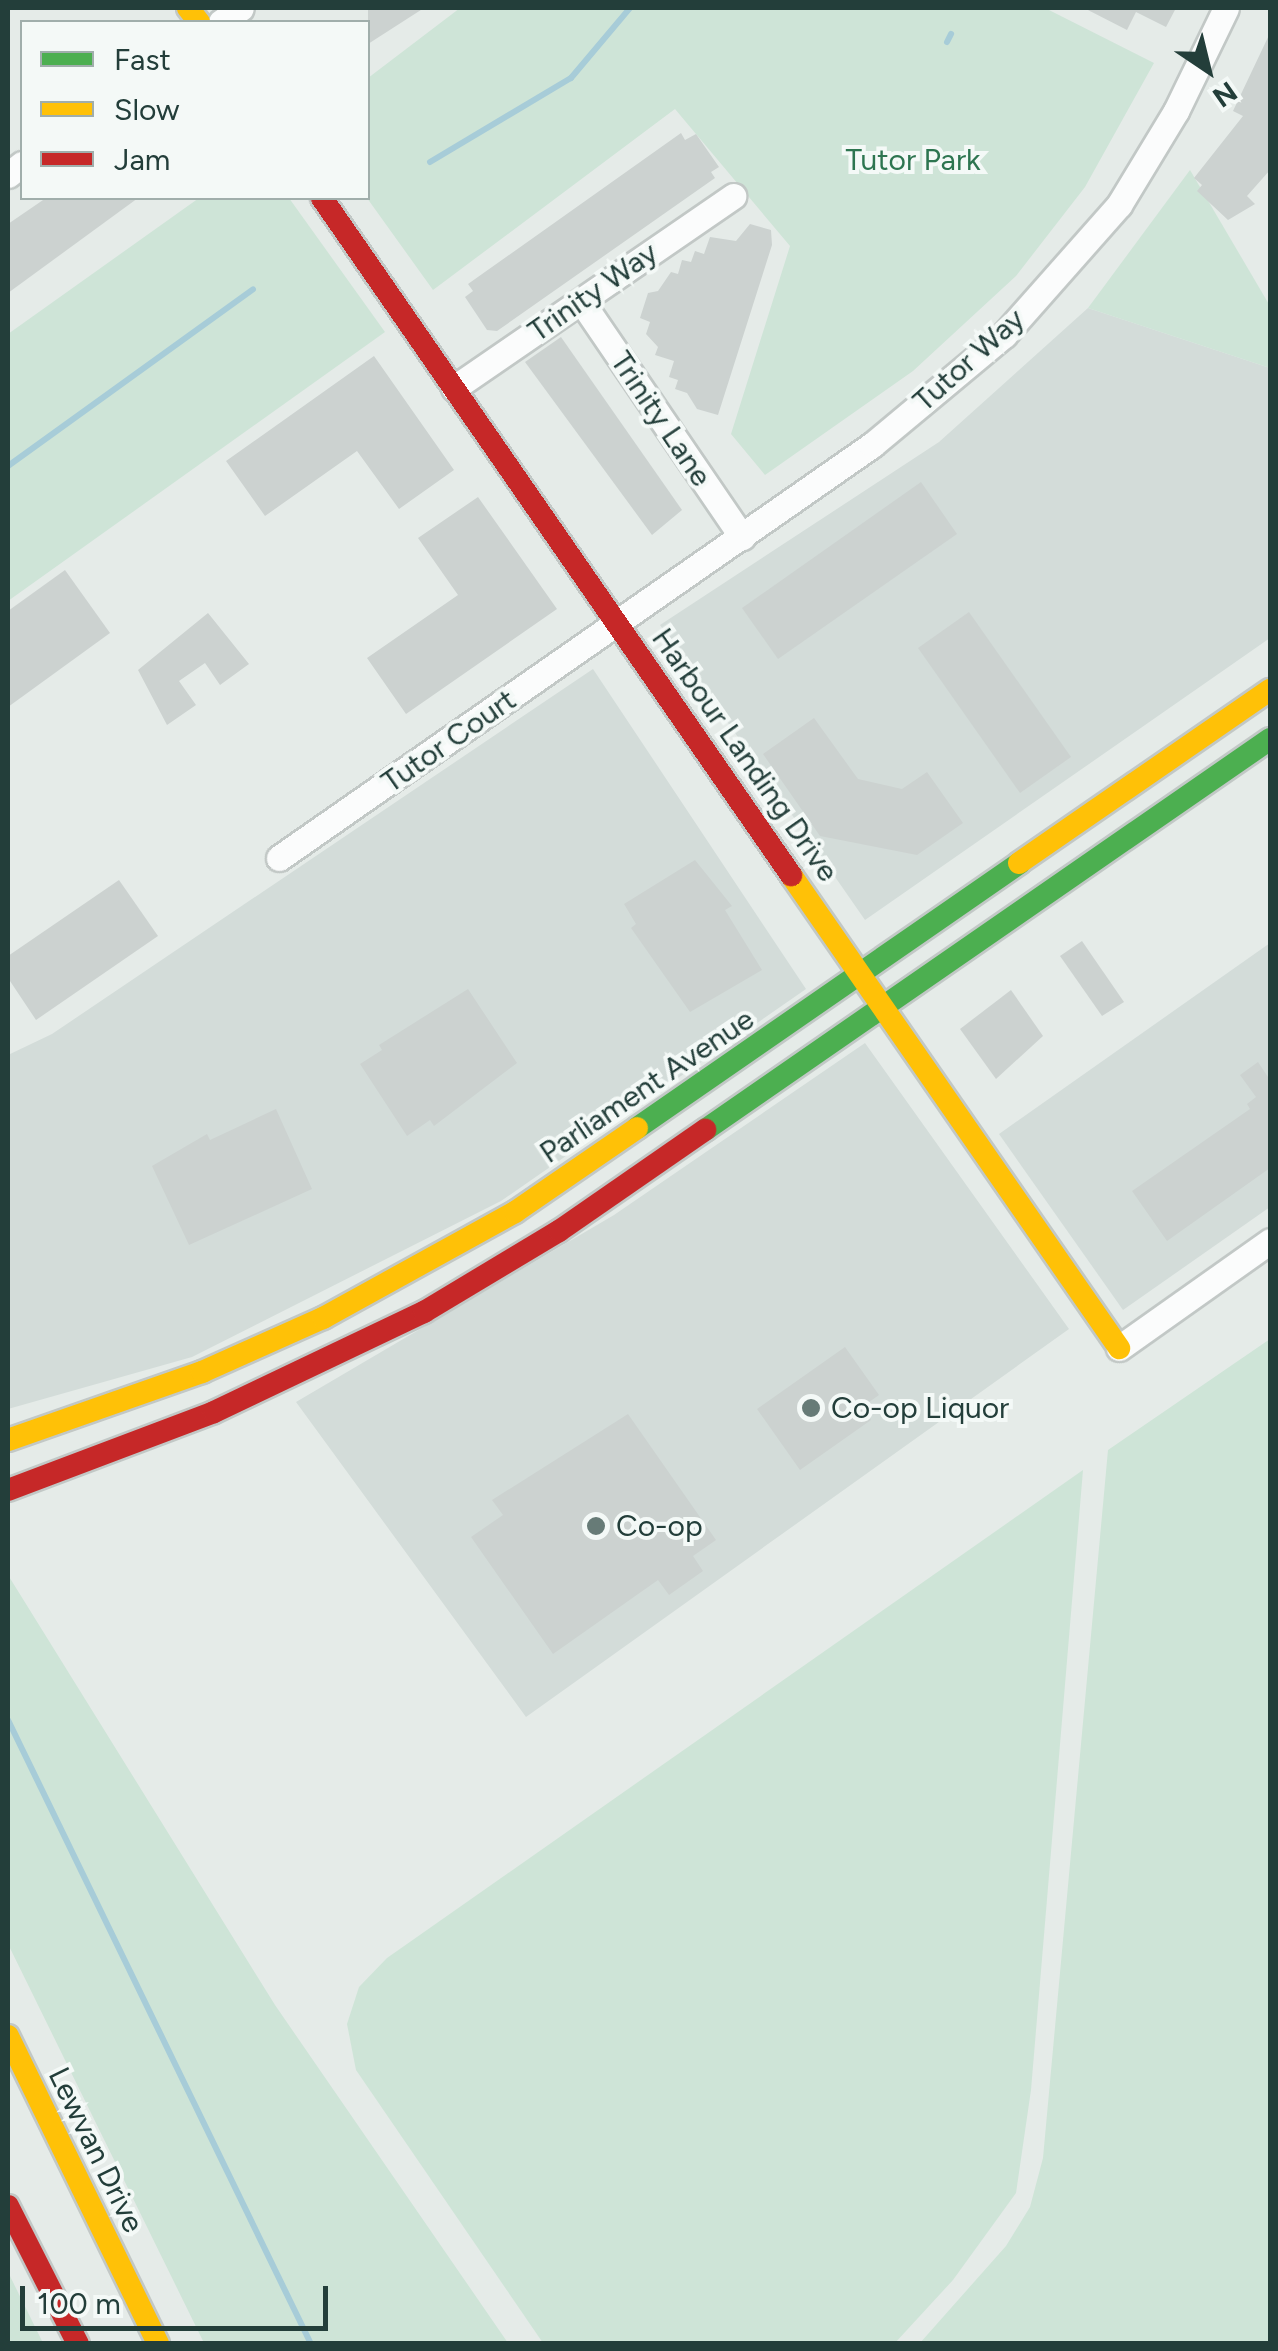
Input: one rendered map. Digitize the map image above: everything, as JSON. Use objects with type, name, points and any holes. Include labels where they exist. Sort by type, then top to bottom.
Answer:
[{"type":"main road","name":"Harbour Landing Drive","points":[[323,200],[1119,1348]]},
{"type":"main road","name":"Parliament Avenue","points":[[8,1440],[202,1372],[417,1270],[515,1212],[1270,690]]},
{"type":"main road","points":[[8,1490],[214,1412],[424,1312],[559,1231],[1270,739]]},
{"type":"main road","name":"Lewvan Drive","points":[[8,2036],[158,2344]]},
{"type":"main road","points":[[8,2067],[91,2207]]},
{"type":"main road","points":[[8,2206],[78,2344]]},
{"type":"street","name":"Tutor Way","points":[[618,624],[872,445],[1004,334],[1119,205],[1176,112],[1226,8]]},
{"type":"street","name":"Trinity Way","points":[[454,388],[732,196]]},
{"type":"street","name":"Trinity Lane","points":[[581,301],[742,537]]},
{"type":"street","name":"Tutor Court","points":[[279,858],[618,624]]},
{"type":"street","points":[[1119,1348],[1270,1241]]},
{"type":"shaded area","points":[[1088,308],[1270,368],[1270,638],[865,920],[660,625],[939,442]]},
{"type":"shaded area","points":[[593,669],[806,989],[501,1201],[192,1357],[8,1409],[8,1055],[52,1034]]},
{"type":"shaded area","points":[[1270,943],[1270,1207],[1123,1310],[999,1134]]},
{"type":"shaded area","points":[[865,1043],[1069,1329],[526,1717],[296,1402],[614,1215]]},
{"type":"green space","name":"Tutor Park","points":[[460,8],[1045,8],[1154,63],[1085,187],[1016,276],[913,371],[765,475],[731,434],[790,246],[675,109],[433,290],[368,200],[370,76]]},
{"type":"green space","points":[[1190,170],[1270,306],[1270,368],[1088,308]]},
{"type":"green space","points":[[196,200],[290,200],[385,332],[8,601],[8,334]]},
{"type":"green space","points":[[1270,1339],[1270,2343],[920,2343],[1006,2246],[1030,2207],[1043,2158],[1108,1450]]},
{"type":"green space","points":[[1083,1470],[1031,2090],[1016,2193],[953,2280],[895,2343],[543,2343],[356,2070],[347,2024],[359,1987],[387,1958]]},
{"type":"green space","points":[[8,1575],[275,2005],[508,2343],[204,2343],[8,1944]]},
{"type":"green space","points":[[8,2272],[43,2343],[8,2343]]},
{"type":"building","points":[[368,8],[424,8],[370,43]]},
{"type":"building","points":[[1084,8],[1176,8],[1166,27],[1136,12],[1127,30]]},
{"type":"building","points":[[1270,33],[1270,170],[1247,196],[1255,204],[1228,220],[1197,191],[1202,185],[1194,178],[1243,116],[1233,111]]},
{"type":"building","points":[[681,133],[685,140],[696,134],[719,167],[711,172],[715,178],[497,331],[487,330],[465,297],[473,291],[468,284]]},
{"type":"building","points":[[43,200],[135,200],[8,293],[8,224]]},
{"type":"building","points":[[750,224],[771,230],[772,245],[718,415],[697,409],[687,393],[675,389],[678,380],[669,377],[674,361],[655,355],[658,347],[646,334],[650,322],[640,318],[648,293],[658,291],[671,272],[678,274],[682,260],[691,262],[695,251],[704,254],[710,237],[736,241]]},
{"type":"building","points":[[561,337],[682,510],[652,535],[525,362]]},
{"type":"building","points":[[374,356],[454,470],[399,509],[357,451],[265,516],[226,461]]},
{"type":"building","points":[[921,482],[957,534],[778,659],[742,608]]},
{"type":"building","points":[[478,497],[557,609],[406,714],[367,658],[458,595],[418,538]]},
{"type":"building","points":[[65,570],[110,633],[8,707],[8,611]]},
{"type":"building","points":[[969,612],[1071,757],[1020,793],[918,648]]},
{"type":"building","points":[[208,613],[249,664],[220,685],[205,663],[179,681],[196,705],[167,725],[138,670]]},
{"type":"building","points":[[814,718],[858,779],[902,789],[927,772],[963,823],[917,855],[820,836],[763,754]]},
{"type":"building","points":[[695,860],[732,906],[725,910],[762,970],[690,1012],[631,928],[636,924],[624,904]]},
{"type":"building","points":[[119,880],[158,936],[36,1020],[8,978],[8,956]]},
{"type":"building","points":[[1082,941],[1124,1002],[1102,1016],[1060,956]]},
{"type":"building","points":[[468,989],[517,1063],[434,1126],[430,1120],[407,1136],[360,1064],[382,1050],[379,1045]]},
{"type":"building","points":[[1011,990],[1043,1036],[996,1079],[960,1029]]},
{"type":"building","points":[[1258,1062],[1270,1080],[1270,1168],[1167,1241],[1132,1191],[1250,1109],[1247,1104],[1256,1097],[1240,1075]]},
{"type":"building","points":[[276,1109],[312,1189],[189,1245],[152,1166],[207,1134],[210,1140]]},
{"type":"building","name":"Co-op Liquor","points":[[845,1347],[879,1395],[862,1407],[871,1420],[800,1470],[757,1409]]},
{"type":"building","name":"Co-op","points":[[628,1414],[716,1540],[693,1556],[703,1571],[669,1595],[658,1580],[553,1654],[471,1537],[503,1515],[492,1500]]},
{"type":"waterway","points":[[430,162],[571,78],[630,8]]},
{"type":"waterway","points":[[947,42],[951,34]]},
{"type":"waterway","points":[[8,466],[253,289]]},
{"type":"waterway","points":[[8,1720],[311,2344]]},
{"type":"traffic: fast","points":[[705,1130],[1270,739]]},
{"type":"traffic: fast","points":[[637,1128],[1019,863]]},
{"type":"traffic: slow","points":[[188,8],[197,20]]},
{"type":"traffic: slow","points":[[1019,863],[1270,690]]},
{"type":"traffic: slow","points":[[791,875],[1119,1348]]},
{"type":"traffic: slow","points":[[8,1440],[202,1372],[323,1318],[515,1212],[637,1128]]},
{"type":"traffic: slow","points":[[8,2036],[158,2344]]},
{"type":"traffic: jam","points":[[323,200],[791,875]]},
{"type":"traffic: jam","points":[[8,1490],[214,1412],[424,1312],[559,1231],[705,1130]]},
{"type":"traffic: jam","points":[[8,2206],[78,2344]]},
{"type":"place","name":"Co-op Liquor","points":[[811,1408]]},
{"type":"place","name":"Co-op","points":[[596,1526]]}]
